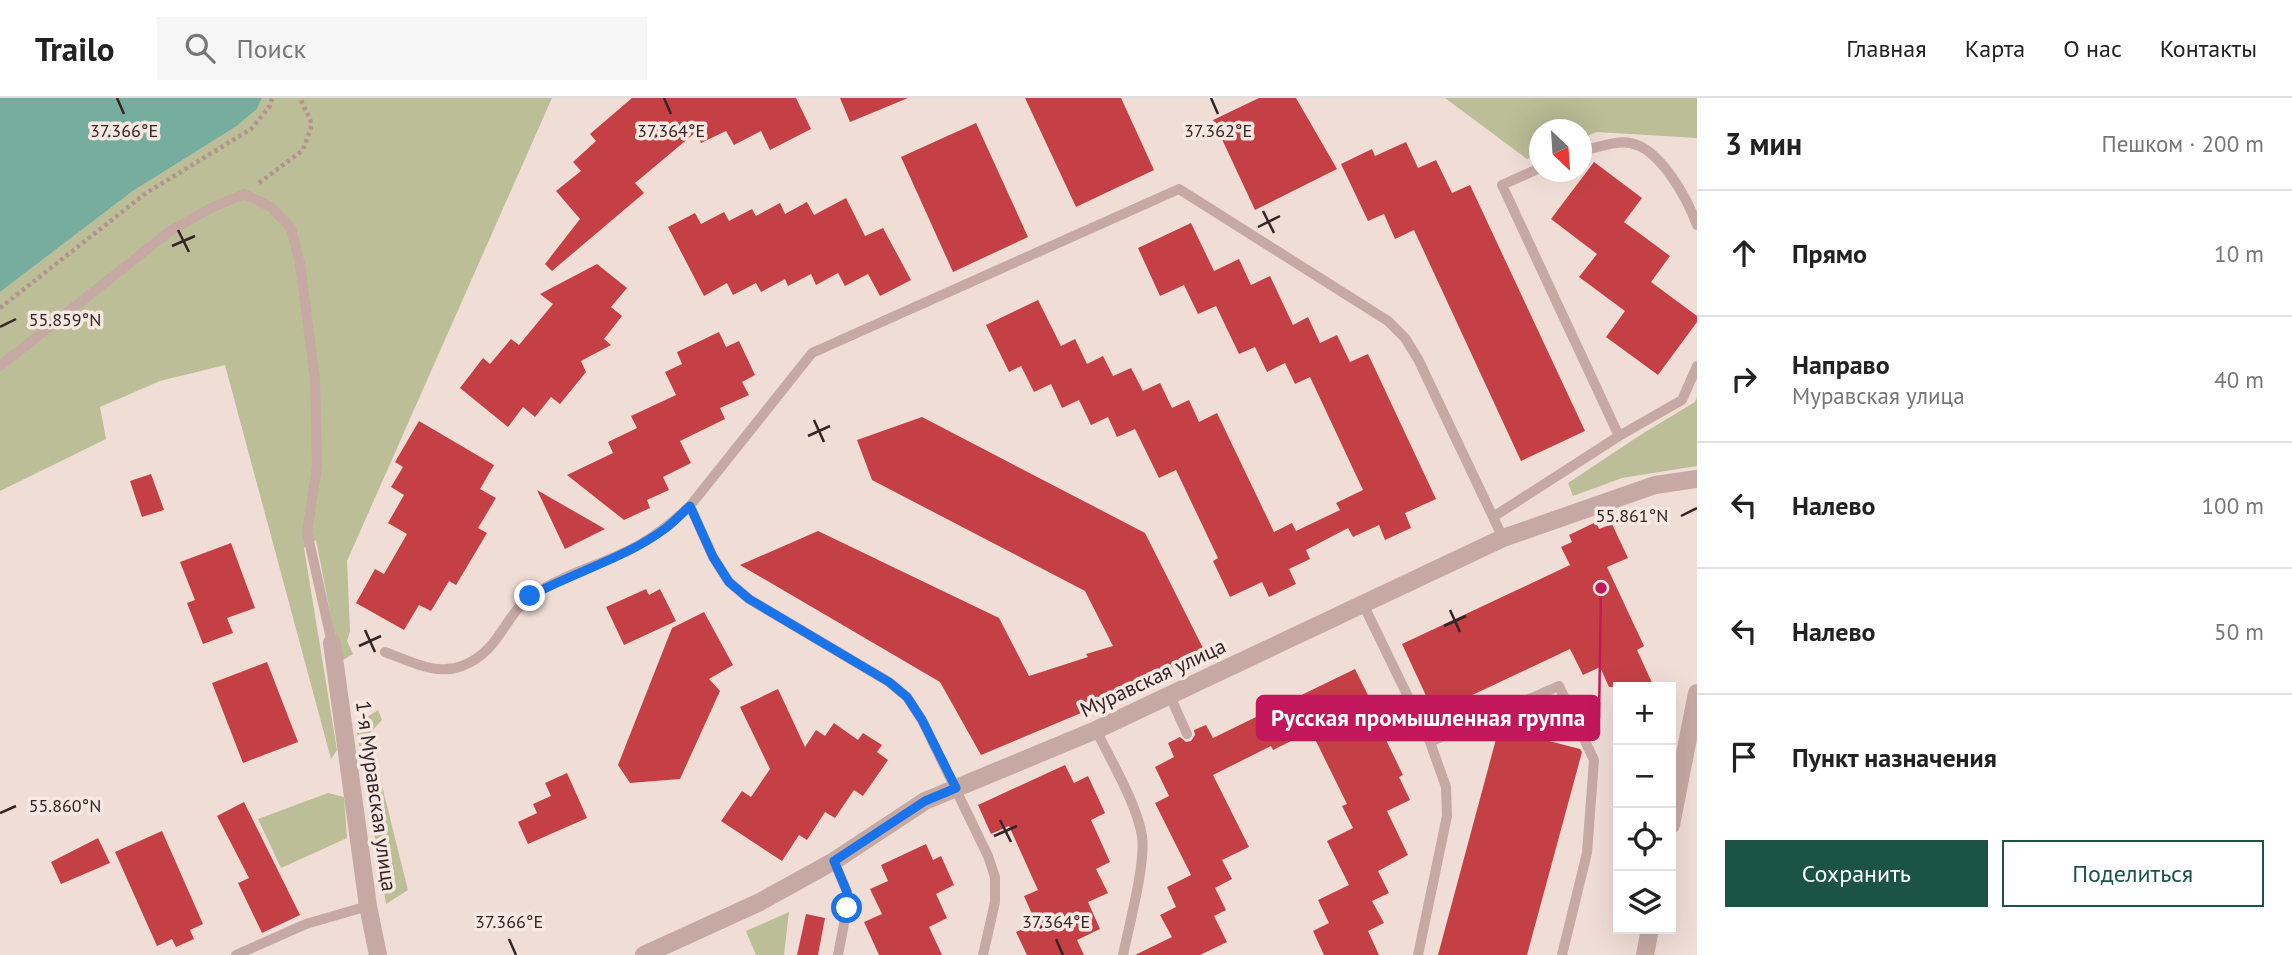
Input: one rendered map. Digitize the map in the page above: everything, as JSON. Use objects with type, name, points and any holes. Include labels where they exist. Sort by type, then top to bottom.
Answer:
[{"type":"street","name":"Муравская улица","points":[[644,955],[760,901],[834,861],[925,801],[1096,730],[1503,538],[1655,485],[1697,479]]},
{"type":"street","name":"1-я Муравская улица","points":[[332,643],[368,906],[378,955]]},
{"type":"street","points":[[1674,808],[1697,692]]},
{"type":"street","points":[[1645,955],[1649,934]]},
{"type":"lane","points":[[1592,149],[1626,142],[1640,145],[1658,161],[1679,188],[1696,221]]},
{"type":"lane","points":[[1529,173],[1502,185],[1619,436]]},
{"type":"lane","points":[[386,652],[431,669],[460,667],[472,661],[487,651],[530,596],[555,582],[638,546],[666,528],[690,506],[812,353],[1179,189],[1388,321],[1405,338],[1418,359],[1503,538]]},
{"type":"lane","points":[[0,366],[170,231],[209,209],[244,194],[271,207],[291,228],[300,264],[315,379],[317,467],[307,532],[332,643]]},
{"type":"lane","points":[[1493,517],[1619,436],[1682,400],[1697,366]]},
{"type":"lane","points":[[690,506],[713,557],[729,582],[749,599],[889,682],[907,697],[922,720],[956,788],[995,877],[995,902],[983,955]]},
{"type":"lane","points":[[1363,604],[1430,742],[1446,787],[1447,816],[1418,955]]},
{"type":"lane","points":[[1430,742],[1559,686],[1594,760],[1587,853],[1562,955]]},
{"type":"lane","points":[[1170,696],[1187,734]]},
{"type":"lane","points":[[1096,730],[1137,817],[1143,838],[1123,955]]},
{"type":"lane","points":[[834,861],[847,892],[847,908],[838,955]]},
{"type":"lane","points":[[236,955],[306,924],[368,906]]},
{"type":"path","points":[[0,308],[146,193],[251,129],[270,106],[272,98]]},
{"type":"path","points":[[244,194],[303,150],[312,124],[300,98]]},
{"type":"green space","points":[[262,98],[552,98],[347,561],[350,631],[347,641],[353,654],[343,660],[336,643],[316,540],[304,548],[337,750],[331,759],[225,365],[160,381],[100,407],[106,439],[0,491],[0,292],[133,191],[237,126],[257,109]]},
{"type":"green space","points":[[1445,98],[1697,98],[1697,138],[1597,132],[1592,134],[1592,119],[1529,119],[1527,159]]},
{"type":"green space","points":[[1697,397],[1697,466],[1622,478],[1573,496],[1568,483],[1695,402]]},
{"type":"green space","points":[[378,710],[382,720],[369,734],[408,890],[386,904],[355,721]]},
{"type":"green space","points":[[328,793],[344,797],[347,838],[281,868],[258,819]]},
{"type":"green space","points":[[789,912],[784,955],[756,955],[746,931]]},
{"type":"water","points":[[0,98],[262,98],[257,109],[237,126],[133,191],[0,292]]},
{"type":"building","points":[[632,98],[796,98],[811,129],[770,150],[761,131],[734,145],[726,131],[701,143],[696,132],[635,183],[644,193],[552,271],[545,264],[580,219],[556,191],[581,171],[573,162],[596,141],[590,134]]},
{"type":"building","points":[[840,98],[908,98],[850,122]]},
{"type":"building","points":[[1025,98],[1121,98],[1154,170],[1076,207]]},
{"type":"building","points":[[1259,98],[1296,98],[1337,169],[1255,210],[1213,120]]},
{"type":"building","points":[[976,123],[1028,237],[953,272],[901,157]]},
{"type":"building","points":[[1406,142],[1418,168],[1436,160],[1452,193],[1470,185],[1585,431],[1521,461],[1414,230],[1395,239],[1384,214],[1368,221],[1341,164],[1372,149],[1375,156]]},
{"type":"building","points":[[1594,162],[1642,198],[1624,222],[1670,256],[1651,282],[1697,316],[1697,322],[1658,375],[1606,337],[1625,311],[1579,277],[1597,254],[1551,219],[1579,182],[1592,182]]},
{"type":"building","points":[[846,198],[865,236],[883,228],[911,280],[880,296],[868,274],[845,286],[838,273],[816,285],[811,274],[788,286],[785,279],[761,292],[756,283],[733,295],[727,283],[704,296],[668,227],[695,213],[701,224],[724,212],[729,221],[752,209],[756,216],[780,203],[785,214],[807,202],[814,215]]},
{"type":"building","points":[[1191,223],[1214,271],[1239,259],[1251,285],[1270,276],[1293,325],[1308,317],[1320,343],[1337,335],[1350,362],[1368,354],[1436,499],[1405,513],[1411,528],[1385,540],[1379,525],[1353,537],[1348,528],[1306,550],[1310,559],[1289,569],[1296,584],[1269,597],[1262,582],[1230,597],[1213,561],[1218,558],[1176,470],[1159,478],[1135,429],[1117,437],[1108,417],[1091,425],[1079,400],[1062,408],[1051,384],[1034,392],[1021,366],[1009,372],[986,325],[1038,300],[1061,346],[1075,339],[1087,364],[1103,356],[1113,376],[1131,368],[1143,391],[1160,383],[1172,408],[1189,400],[1199,422],[1217,413],[1274,532],[1292,523],[1296,531],[1340,510],[1336,503],[1363,490],[1310,377],[1295,384],[1285,363],[1267,372],[1255,347],[1239,354],[1216,306],[1198,314],[1184,285],[1160,296],[1138,248]]},
{"type":"building","points":[[597,264],[627,288],[611,307],[622,316],[604,339],[611,345],[581,361],[586,372],[560,404],[551,397],[535,417],[523,407],[508,427],[460,388],[483,358],[490,364],[511,339],[519,345],[553,304],[540,294]]},
{"type":"building","points":[[719,332],[726,347],[739,341],[755,375],[742,382],[749,395],[720,408],[725,419],[680,441],[691,463],[663,477],[669,490],[647,500],[650,508],[624,520],[567,475],[613,453],[608,442],[637,428],[631,416],[676,395],[665,372],[682,364],[677,352]]},
{"type":"building","points":[[922,417],[1145,533],[1205,652],[1080,711],[1081,713],[981,755],[940,682],[740,565],[818,531],[999,618],[1029,676],[1113,646],[1085,591],[872,480],[857,440]]},
{"type":"building","points":[[419,421],[494,465],[480,489],[496,498],[478,528],[487,533],[456,585],[449,581],[431,611],[419,605],[404,630],[356,603],[375,569],[384,574],[407,534],[388,523],[404,495],[391,487],[403,467],[395,462]]},
{"type":"building","points":[[151,474],[164,510],[142,517],[130,481]]},
{"type":"building","points":[[537,490],[605,529],[565,549]]},
{"type":"building","points":[[1596,522],[1599,529],[1612,524],[1628,558],[1607,567],[1644,646],[1637,650],[1652,682],[1613,682],[1613,687],[1609,687],[1600,667],[1583,675],[1570,649],[1434,713],[1402,644],[1570,565],[1561,547],[1572,542],[1569,535]]},
{"type":"building","points":[[231,543],[255,608],[227,618],[233,633],[203,644],[187,603],[195,600],[180,562]]},
{"type":"building","points":[[646,589],[649,595],[660,589],[676,621],[624,645],[606,607]]},
{"type":"building","points":[[704,612],[733,665],[709,679],[720,691],[680,779],[630,783],[618,765],[672,628]]},
{"type":"building","points":[[267,662],[298,742],[243,763],[212,683]]},
{"type":"building","points":[[1355,669],[1371,701],[1368,703],[1403,775],[1399,777],[1410,800],[1387,811],[1408,855],[1378,871],[1389,893],[1372,901],[1384,923],[1368,931],[1379,955],[1324,955],[1313,931],[1329,923],[1318,900],[1349,885],[1327,841],[1353,828],[1342,806],[1347,804],[1311,731],[1273,750],[1271,746],[1213,775],[1249,847],[1222,860],[1232,879],[1215,888],[1226,910],[1214,916],[1227,942],[1200,955],[1135,955],[1172,937],[1160,915],[1176,907],[1167,887],[1191,875],[1155,803],[1169,796],[1155,767],[1174,757],[1168,743],[1180,737],[1186,742],[1191,741],[1195,735],[1194,730],[1206,725],[1213,738]]},
{"type":"building","points":[[778,689],[805,747],[816,730],[825,736],[834,723],[858,740],[863,733],[882,745],[877,752],[888,760],[863,796],[854,790],[835,818],[825,812],[807,840],[799,835],[782,861],[721,821],[742,791],[751,797],[770,769],[740,707]]},
{"type":"building","points":[[1499,728],[1580,749],[1582,752],[1527,955],[1438,955]]},
{"type":"building","points":[[1065,765],[1074,783],[1088,776],[1105,813],[1091,820],[1110,862],[1096,869],[1108,893],[1088,902],[1100,929],[1077,940],[1084,955],[1027,955],[1016,932],[1036,923],[1024,896],[1038,890],[1009,826],[991,834],[978,805]]},
{"type":"building","points":[[567,773],[587,818],[528,844],[518,822],[537,813],[533,804],[551,796],[545,783]]},
{"type":"building","points":[[244,802],[300,915],[262,933],[238,883],[249,878],[217,816]]},
{"type":"building","points":[[162,831],[203,924],[190,930],[194,939],[176,947],[172,939],[157,946],[115,852]]},
{"type":"building","points":[[98,838],[110,863],[61,884],[51,862]]},
{"type":"building","points":[[926,844],[933,860],[941,856],[954,885],[936,894],[947,918],[929,927],[942,955],[879,955],[864,922],[882,914],[870,889],[888,881],[881,865]]},
{"type":"building","points":[[806,914],[825,918],[818,955],[797,955]]},
{"type":"place","name":"Русская промышленная группа","points":[[1601,588]]},
{"type":"route","points":[[530,596],[555,582],[638,546],[666,528],[690,506],[713,557],[729,582],[749,599],[889,682],[907,697],[922,720],[956,788],[925,801],[834,861],[847,892],[847,908]]}]
